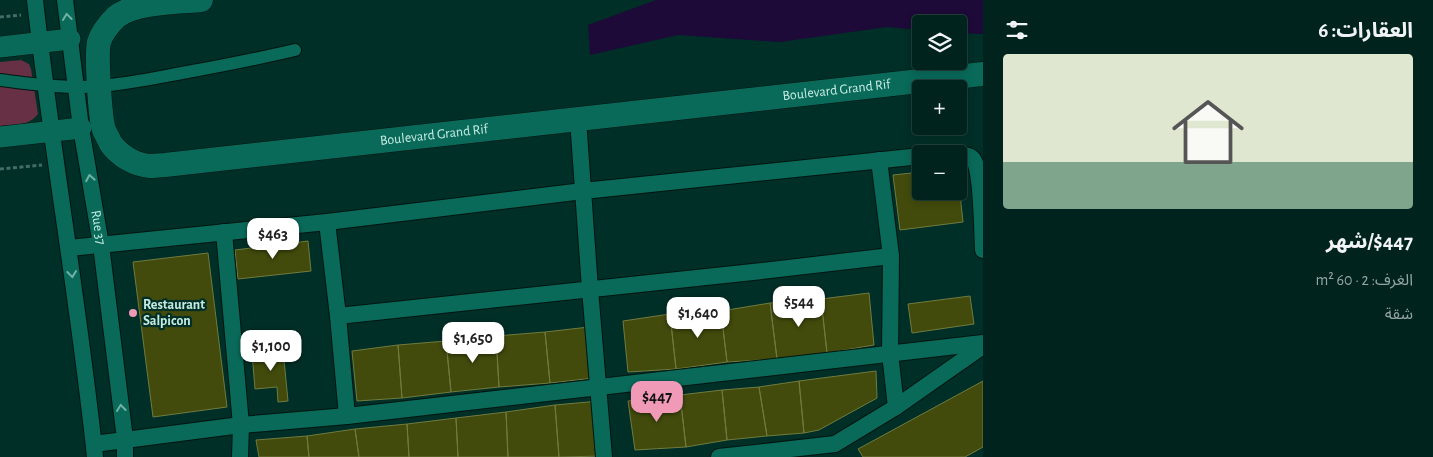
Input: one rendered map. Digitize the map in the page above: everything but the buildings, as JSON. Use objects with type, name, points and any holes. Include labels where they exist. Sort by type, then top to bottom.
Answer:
[{"type":"main road","name":"Boulevard Grand Rif","points":[[202,0],[132,8],[117,16],[106,28],[99,43],[101,115],[104,130],[111,143],[122,154],[135,162],[150,166],[983,74]]},
{"type":"street","points":[[35,0],[69,248],[94,451],[125,439],[241,425],[347,416],[890,353],[983,344]]},
{"type":"street","name":"Rue 37","points":[[65,0],[81,128],[101,245],[125,439],[125,457]]},
{"type":"street","points":[[0,47],[70,39]]},
{"type":"street","points":[[0,80],[76,87],[100,86],[183,73],[295,50]]},
{"type":"street","points":[[578,119],[604,457]]},
{"type":"street","points":[[0,137],[81,128]]},
{"type":"street","points":[[967,156],[974,159],[976,166],[980,194],[983,250]]},
{"type":"street","points":[[69,248],[327,222],[583,191],[912,157]]},
{"type":"street","points":[[878,160],[891,256],[890,353],[896,407]]},
{"type":"street","points":[[327,222],[347,416]]},
{"type":"street","points":[[224,232],[241,425],[240,457]]},
{"type":"street","points":[[338,316],[891,256]]},
{"type":"street","points":[[813,457],[839,451],[983,344]]},
{"type":"street","points":[[719,457],[839,451]]},
{"type":"shaded area","points":[[656,0],[983,0],[983,34],[967,33],[967,15],[912,15],[912,29],[887,27],[780,42],[678,35],[590,55],[588,25]]},
{"type":"shaded area","points":[[21,60],[29,64],[31,69],[38,114],[26,123],[0,126],[0,62]]},
{"type":"place","name":"Restaurant Salpicon","points":[[133,313]]}]
